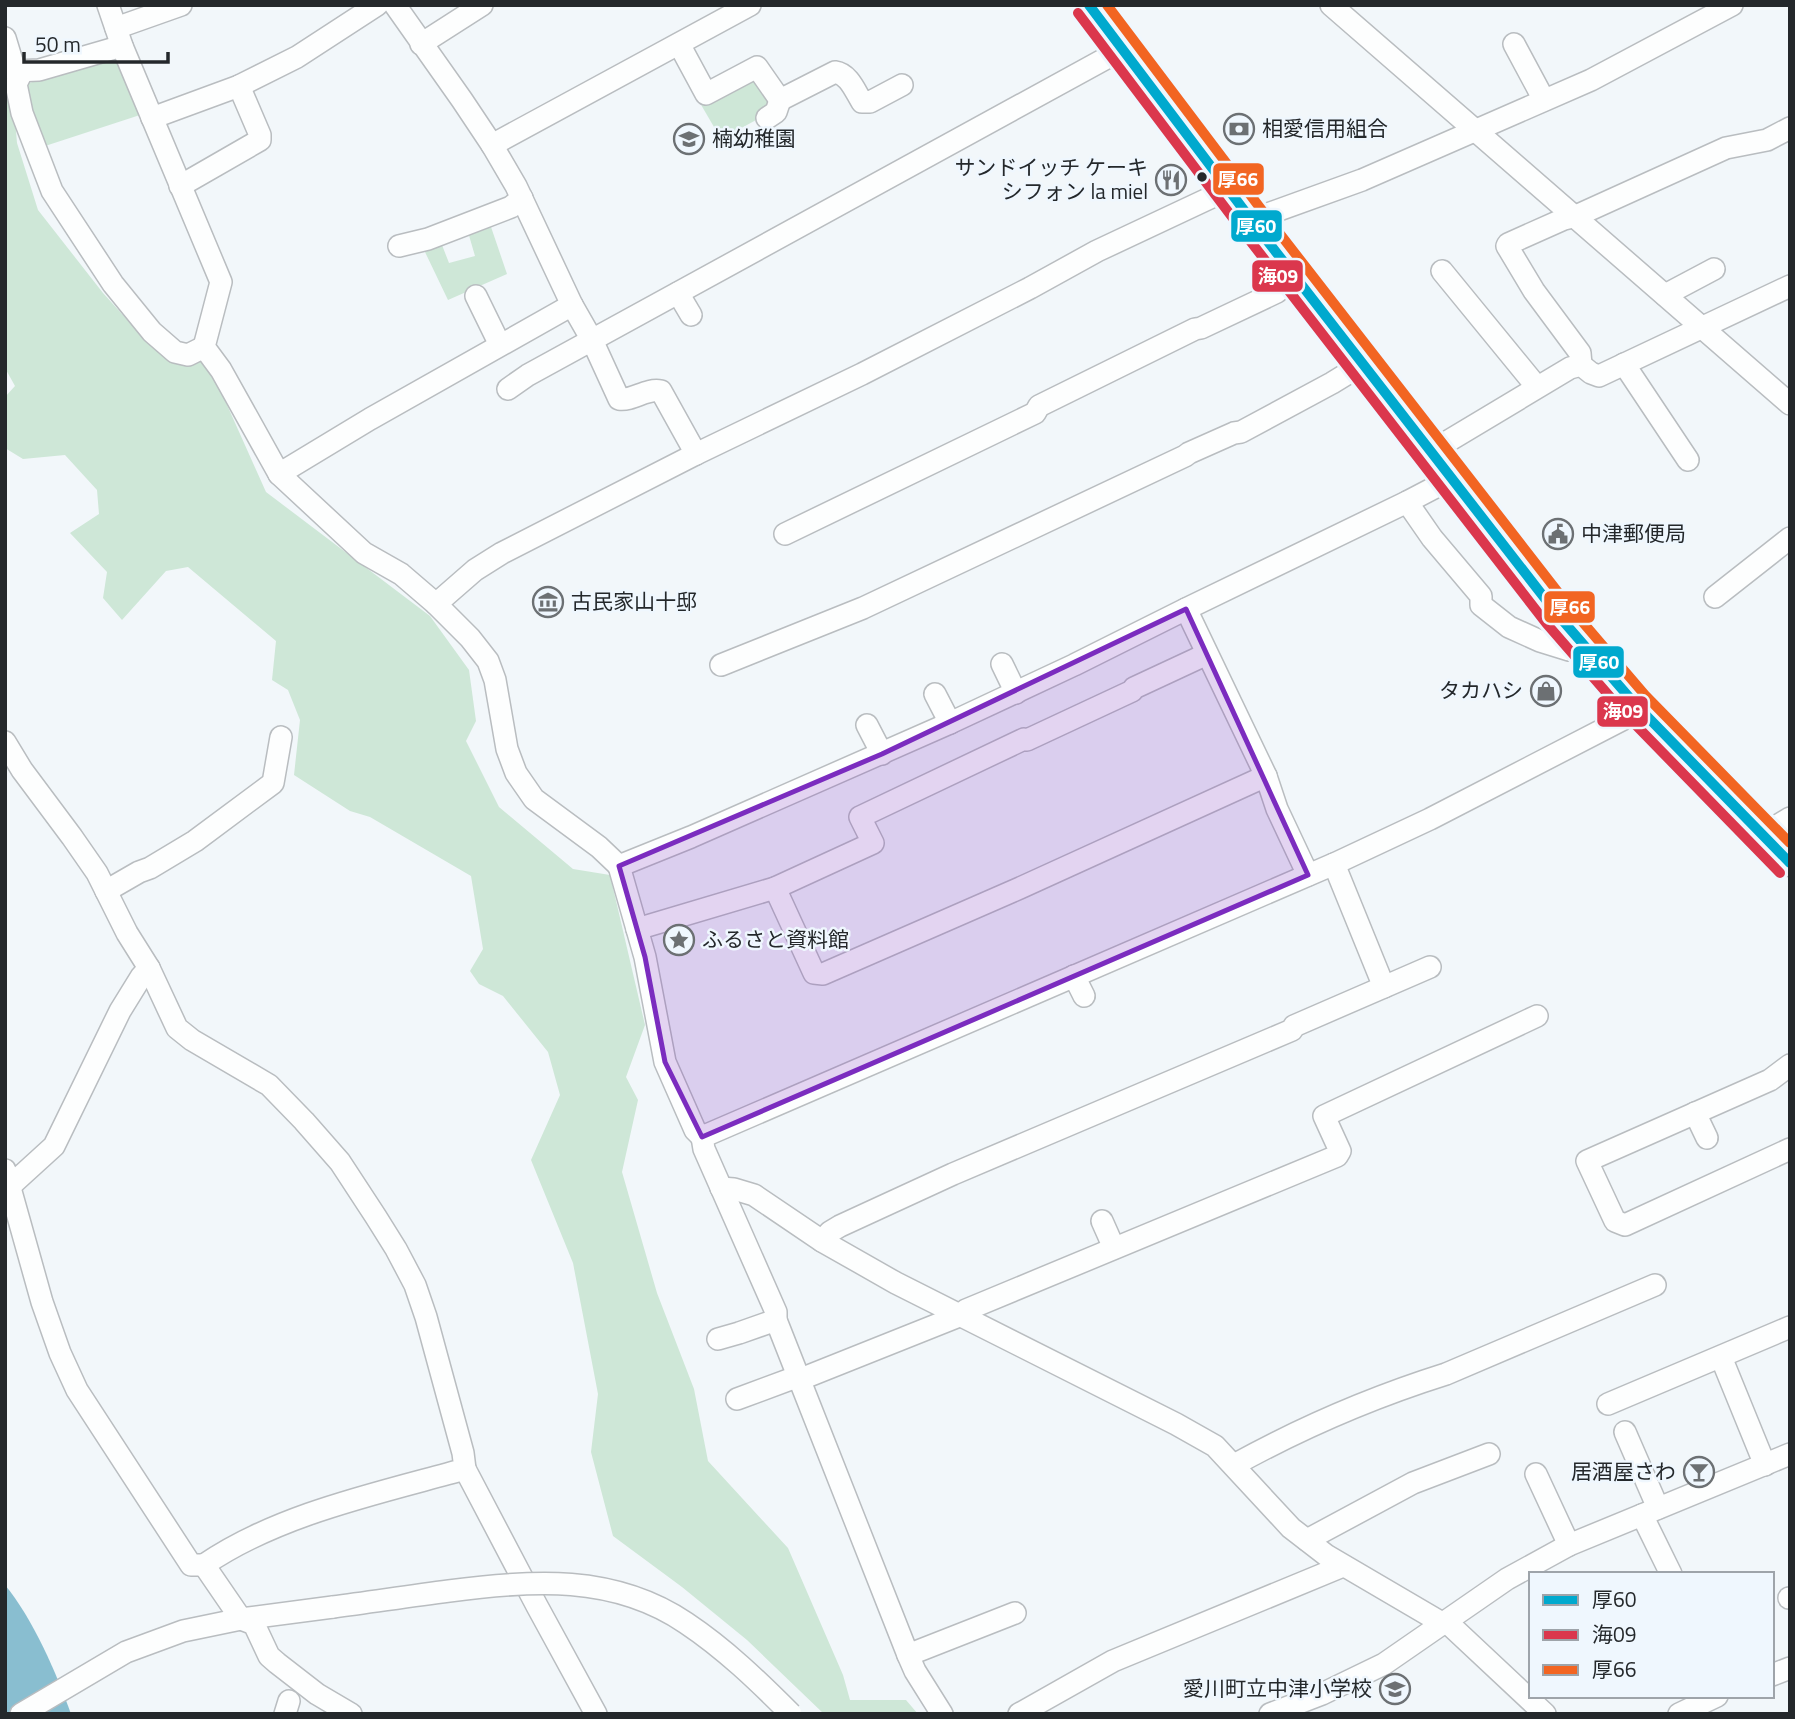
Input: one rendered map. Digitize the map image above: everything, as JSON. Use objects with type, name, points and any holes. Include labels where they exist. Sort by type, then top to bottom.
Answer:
[{"type":"main road","points":[[1089,5],[1430,452],[1586,649],[1641,710],[1790,863]]},
{"type":"street","points":[[5,38],[14,68],[22,113],[52,191],[113,284],[152,332],[175,352],[188,355],[204,347],[221,282],[108,5]]},
{"type":"street","points":[[14,68],[39,70],[119,37],[181,5]]},
{"type":"street","points":[[152,118],[239,86],[297,57],[377,5]]},
{"type":"street","points":[[395,5],[492,145],[522,198],[619,399],[624,400],[653,390],[661,391],[696,454]]},
{"type":"street","points":[[421,44],[482,5]]},
{"type":"street","points":[[492,145],[751,5]]},
{"type":"street","points":[[1331,5],[1790,404]]},
{"type":"street","points":[[1251,220],[1362,180],[1591,80],[1732,5]]},
{"type":"street","points":[[679,44],[706,94],[757,67],[780,100]]},
{"type":"street","points":[[1514,44],[1544,100]]},
{"type":"street","points":[[508,389],[528,375],[1123,49]]},
{"type":"street","points":[[767,118],[776,113],[780,100],[835,72],[841,72],[845,76],[862,102],[870,102],[902,85]]},
{"type":"street","points":[[180,186],[260,140],[239,86]]},
{"type":"street","points":[[1790,128],[1767,140],[1726,148],[1507,246],[1534,291],[1580,352],[1581,365],[1599,376],[1790,286]]},
{"type":"street","points":[[436,604],[475,570],[502,552],[875,368],[1097,251],[1229,189]]},
{"type":"street","points":[[408,239],[428,239],[511,207],[522,198]]},
{"type":"street","points":[[1665,295],[1714,269]]},
{"type":"street","points":[[1442,271],[1537,387]]},
{"type":"street","points":[[785,534],[871,502],[1035,412],[1039,406],[1277,292]]},
{"type":"street","points":[[678,293],[691,315]]},
{"type":"street","points":[[476,296],[500,345]]},
{"type":"street","points":[[279,474],[572,304]]},
{"type":"street","points":[[204,347],[221,370],[279,474],[364,553],[401,574],[436,604],[488,660],[495,680],[507,749],[516,773],[534,799],[599,847],[619,866],[645,957],[665,1062],[695,1130],[702,1137],[704,1149],[776,1312],[776,1320],[908,1655],[942,1714]]},
{"type":"street","points":[[721,665],[863,608],[1185,456],[1212,438],[1241,432],[1363,364]]},
{"type":"street","points":[[1624,364],[1687,448]]},
{"type":"street","points":[[1430,452],[1537,387],[1570,368],[1581,365]]},
{"type":"street","points":[[619,866],[882,754],[1016,693],[1451,479]]},
{"type":"street","points":[[1407,502],[1432,538],[1481,596],[1481,605],[1509,627],[1570,650],[1586,649]]},
{"type":"street","points":[[1715,597],[1790,538]]},
{"type":"street","points":[[1186,609],[1266,776],[1277,809],[1308,875]]},
{"type":"street","points":[[637,929],[775,888],[873,843],[860,817],[1207,654]]},
{"type":"street","points":[[1002,664],[1016,693]]},
{"type":"street","points":[[935,694],[950,723]]},
{"type":"street","points":[[702,1137],[1334,864],[1430,819],[1641,710]]},
{"type":"street","points":[[867,725],[882,754]]},
{"type":"street","points":[[106,891],[139,872],[150,869],[195,841],[273,783],[281,737]]},
{"type":"street","points":[[5,742],[28,780],[91,864],[127,933],[149,968],[177,1028],[192,1040],[269,1085],[340,1163],[396,1249],[415,1285],[426,1317],[465,1469],[596,1714]]},
{"type":"street","points":[[775,888],[814,973],[823,974],[1266,776]]},
{"type":"street","points":[[1762,835],[1790,818]]},
{"type":"street","points":[[1334,864],[1384,987]]},
{"type":"street","points":[[822,1241],[839,1226],[953,1174],[1292,1030],[1294,1026],[1430,967]]},
{"type":"street","points":[[149,968],[120,1011],[54,1146],[7,1179],[42,1302],[60,1353],[77,1390],[191,1565],[204,1565],[226,1549],[288,1521],[465,1469]]},
{"type":"street","points":[[1074,976],[1084,996]]},
{"type":"street","points":[[740,1394],[800,1378],[959,1316],[966,1310],[1337,1156],[1340,1151],[1321,1108],[1424,1061],[1529,1025]]},
{"type":"street","points":[[1790,1065],[1770,1080],[1587,1161],[1615,1221],[1625,1225],[1790,1149]]},
{"type":"street","points":[[1695,1113],[1707,1138]]},
{"type":"street","points":[[721,1188],[754,1195],[822,1241],[896,1283],[1215,1446],[1307,1540],[1343,1566],[1442,1623],[1450,1625],[1545,1714]]},
{"type":"street","points":[[1102,1221],[1114,1248]]},
{"type":"street","points":[[1234,1465],[1291,1435],[1350,1409],[1446,1374],[1656,1285]]},
{"type":"street","points":[[718,1339],[776,1320]]},
{"type":"street","points":[[1608,1404],[1790,1327]]},
{"type":"street","points":[[1721,1357],[1765,1465]]},
{"type":"street","points":[[1633,1437],[1650,1511],[1670,1572]]},
{"type":"street","points":[[1307,1540],[1413,1483],[1489,1454]]},
{"type":"street","points":[[1270,1714],[1322,1694],[1384,1664],[1507,1579],[1569,1545],[1790,1454]]},
{"type":"street","points":[[1536,1474],[1569,1545]]},
{"type":"street","points":[[204,1565],[241,1619],[254,1625],[269,1656],[317,1694],[351,1714]]},
{"type":"street","points":[[1019,1714],[1113,1661],[1343,1566]]},
{"type":"street","points":[[21,1714],[126,1652],[183,1631],[241,1619],[505,1583],[552,1583],[603,1588],[646,1602],[685,1622],[736,1660],[791,1714]]},
{"type":"street","points":[[908,1655],[1004,1613]]},
{"type":"street","points":[[1679,1714],[1713,1698]]},
{"type":"highlighted area","points":[[1186,609],[1308,875],[702,1137],[665,1062],[645,957],[619,866],[882,754]]},
{"type":"green space","points":[[108,58],[118,61],[140,115],[39,148],[26,84]]},
{"type":"green space","points":[[747,74],[774,99],[771,112],[721,139],[700,103]]},
{"type":"green space","points":[[5,78],[18,87],[13,96],[17,143],[38,210],[103,293],[149,344],[202,349],[266,492],[430,616],[469,670],[476,721],[466,741],[499,807],[573,869],[610,875],[645,1025],[626,1077],[638,1100],[622,1172],[657,1293],[694,1389],[708,1461],[788,1548],[843,1675],[850,1700],[906,1700],[918,1714],[824,1714],[747,1640],[613,1536],[591,1452],[598,1394],[573,1263],[531,1160],[560,1095],[548,1052],[503,996],[479,984],[470,971],[483,949],[471,876],[370,817],[350,811],[294,775],[300,720],[288,690],[272,680],[276,641],[188,567],[166,571],[122,620],[103,598],[107,572],[70,533],[99,514],[97,490],[65,455],[23,459],[5,448],[5,397],[15,386],[5,368]]},
{"type":"green space","points":[[490,224],[507,274],[448,300],[425,252],[442,245],[449,263],[475,256],[468,232]]},
{"type":"water","points":[[5,1585],[43,1646],[71,1714],[5,1714]]},
{"type":"transit line","name":"厚60","points":[[1089,5],[1262,234],[1557,614],[1635,704],[1790,863]]},
{"type":"transit line","name":"厚66","points":[[1107,5],[1273,225],[1568,605],[1645,695],[1790,843]]},
{"type":"transit line","name":"海09","points":[[1078,13],[1251,242],[1546,623],[1625,714],[1780,873]]},
{"type":"place","name":"相愛信用組合","points":[[1239,129]]},
{"type":"place","name":"楠幼稚園","points":[[689,139]]},
{"type":"place","name":"サンドイッチ ケーキ シフォン la miel","points":[[1171,180]]},
{"type":"place","name":"中津郵便局","points":[[1558,534]]},
{"type":"place","name":"古民家山十邸","points":[[548,602]]},
{"type":"place","name":"タカハシ","points":[[1546,691]]},
{"type":"place","name":"ふるさと資料館","points":[[679,940]]},
{"type":"place","name":"居酒屋さわ","points":[[1699,1472]]},
{"type":"place","name":"愛川町立中津小学校","points":[[1395,1689]]}]
